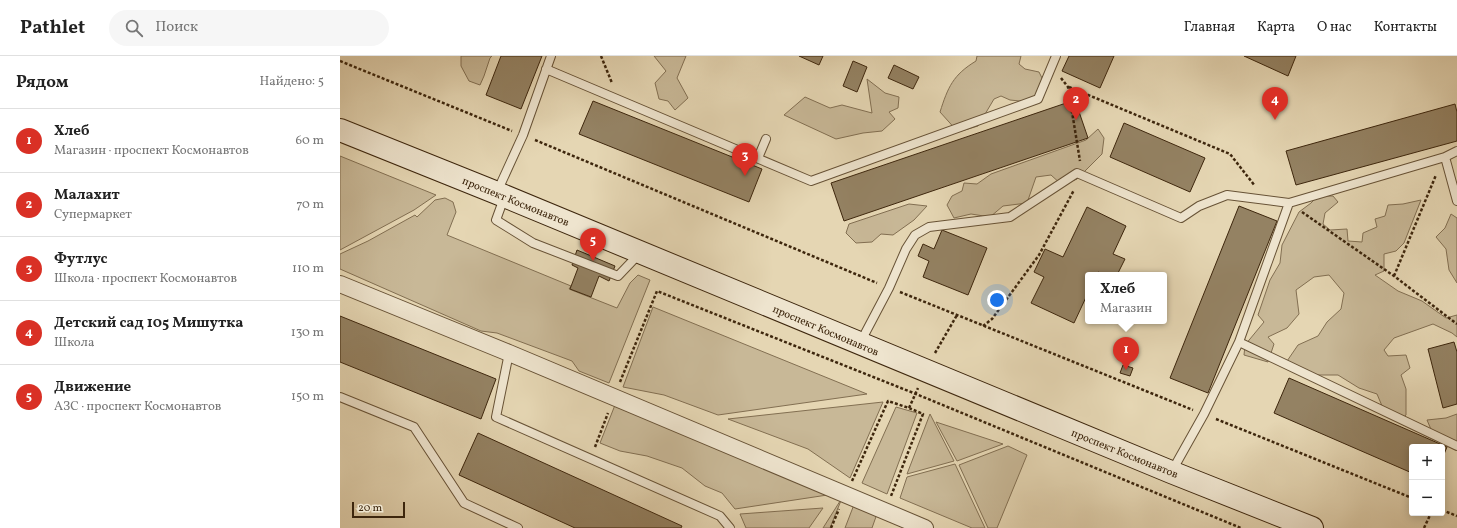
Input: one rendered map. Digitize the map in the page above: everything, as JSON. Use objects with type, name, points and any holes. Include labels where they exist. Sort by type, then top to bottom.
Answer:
[{"type":"main road","name":"проспект Космонавтов","points":[[340,130],[1171,472],[1312,528]]},
{"type":"street","points":[[340,284],[509,353],[925,528]]},
{"type":"lane","points":[[551,56],[501,195],[496,220],[533,243],[618,276],[641,253]]},
{"type":"lane","points":[[546,69],[811,181],[1038,99],[1056,56]]},
{"type":"lane","points":[[758,158],[766,139]]},
{"type":"lane","points":[[860,344],[889,288],[906,249],[915,235],[929,226],[1010,217],[1077,173],[1181,218],[1199,206],[1227,195],[1289,203],[1445,156],[1457,151]]},
{"type":"lane","points":[[1445,156],[1457,201]]},
{"type":"lane","points":[[1171,472],[1204,414],[1239,342],[1289,203]]},
{"type":"lane","points":[[1239,342],[1457,446]]},
{"type":"lane","points":[[509,353],[496,417],[720,516],[730,528]]},
{"type":"lane","points":[[340,397],[414,427],[464,503],[518,528]]},
{"type":"path","points":[[601,56],[619,100]]},
{"type":"path","points":[[340,60],[889,288],[1409,497]]},
{"type":"path","points":[[1068,87],[1230,154],[1266,200]]},
{"type":"path","points":[[1394,276],[1427,194],[1445,156]]},
{"type":"path","points":[[1289,203],[1394,276],[1457,324]]},
{"type":"path","points":[[983,326],[992,319],[1024,274]]},
{"type":"path","points":[[590,459],[657,291],[916,394],[1241,528]]},
{"type":"path","points":[[854,476],[888,401],[923,414],[892,494]]},
{"type":"path","points":[[1445,511],[1457,516]]},
{"type":"path","points":[[1424,528],[1430,516]]},
{"type":"shaded area","points":[[461,56],[492,56],[480,85],[469,81],[461,66]]},
{"type":"shaded area","points":[[654,56],[686,56],[677,78],[688,98],[675,110],[668,101],[659,99],[655,83],[666,71]]},
{"type":"shaded area","points":[[977,56],[1021,56],[1019,64],[1025,69],[1039,72],[1045,84],[1039,103],[1010,100],[1001,96],[994,99],[978,126],[958,132],[940,112],[952,82],[962,71],[976,61]]},
{"type":"shaded area","points":[[867,79],[885,93],[899,97],[898,108],[889,112],[895,119],[882,131],[863,133],[836,139],[784,115],[805,97],[830,108],[842,105],[872,113]]},
{"type":"shaded area","points":[[1098,129],[1104,138],[1102,154],[1077,179],[1062,185],[1051,175],[1036,177],[1027,203],[1003,206],[990,217],[971,214],[954,218],[947,205],[952,196],[962,191],[964,183],[977,184],[991,174],[1086,140]]},
{"type":"shaded area","points":[[340,156],[436,195],[414,210],[340,250]]},
{"type":"shaded area","points":[[1318,196],[1333,196],[1338,202],[1325,213],[1323,224],[1330,230],[1347,229],[1348,241],[1362,242],[1363,233],[1377,227],[1375,219],[1385,216],[1388,205],[1403,204],[1421,200],[1404,243],[1396,251],[1384,254],[1384,271],[1375,275],[1398,291],[1422,301],[1446,318],[1457,315],[1457,337],[1433,324],[1394,338],[1384,350],[1388,356],[1406,355],[1410,368],[1401,375],[1406,389],[1406,415],[1399,421],[1385,413],[1377,394],[1359,388],[1338,375],[1312,375],[1285,364],[1298,345],[1318,336],[1327,322],[1341,309],[1344,293],[1329,275],[1314,277],[1296,290],[1299,314],[1287,328],[1268,337],[1274,344],[1268,362],[1244,355],[1245,345],[1264,322],[1258,315],[1270,280],[1280,263],[1282,245],[1299,212]]},
{"type":"shaded area","points":[[445,198],[453,202],[456,212],[447,235],[571,286],[569,289],[617,308],[630,283],[638,275],[650,280],[609,383],[579,371],[572,361],[497,333],[481,331],[340,269],[340,254],[368,241],[415,215],[417,217],[435,200]]},
{"type":"shaded area","points":[[909,204],[927,206],[914,220],[893,235],[881,234],[872,242],[856,243],[846,233],[849,224]]},
{"type":"shaded area","points":[[1451,214],[1457,218],[1457,283],[1449,270],[1446,249],[1436,237],[1445,228]]},
{"type":"shaded area","points":[[653,307],[867,394],[718,415],[664,395],[623,387]]},
{"type":"shaded area","points":[[883,402],[850,478],[808,449],[728,419]]},
{"type":"shaded area","points":[[615,405],[834,494],[735,509],[722,493],[705,486],[682,468],[647,456],[620,451],[600,443]]},
{"type":"shaded area","points":[[896,407],[917,413],[887,494],[862,483]]},
{"type":"shaded area","points":[[930,414],[954,461],[907,474]]},
{"type":"shaded area","points":[[1457,414],[1457,449],[1433,434],[1427,420],[1446,418]]},
{"type":"shaded area","points":[[936,422],[1003,444],[957,461]]},
{"type":"shaded area","points":[[1008,446],[1027,455],[997,528],[988,528],[959,465]]},
{"type":"shaded area","points":[[955,464],[985,528],[972,528],[900,498],[907,477]]},
{"type":"shaded area","points":[[842,498],[830,528],[823,528]]},
{"type":"shaded area","points":[[855,502],[878,511],[872,528],[845,528]]},
{"type":"shaded area","points":[[823,508],[809,528],[746,528],[740,514]]},
{"type":"building","points":[[501,56],[542,56],[521,109],[486,95]]},
{"type":"building","points":[[799,56],[823,56],[819,65]]},
{"type":"building","points":[[1069,56],[1114,56],[1100,88],[1062,71]]},
{"type":"building","points":[[1244,56],[1296,56],[1288,76]]},
{"type":"building","points":[[853,61],[867,67],[857,92],[843,86]]},
{"type":"building","points":[[894,65],[919,77],[913,89],[888,78]]},
{"type":"building","points":[[1075,100],[1088,138],[844,221],[831,183]]},
{"type":"building","points":[[593,101],[762,169],[749,202],[579,134]]},
{"type":"building","points":[[1455,104],[1457,112],[1457,141],[1296,185],[1286,151]]},
{"type":"building","points":[[1124,123],[1205,158],[1190,192],[1110,157]]},
{"type":"building","points":[[1239,206],[1277,221],[1208,393],[1170,378]]},
{"type":"building","points":[[1087,207],[1126,226],[1113,254],[1125,259],[1118,272],[1085,272],[1085,299],[1074,323],[1031,303],[1044,277],[1034,272],[1045,249],[1063,257]]},
{"type":"building","points":[[942,230],[987,248],[968,295],[923,277],[929,261],[918,256],[923,244],[934,249]]},
{"type":"building","points":[[577,250],[615,266],[609,281],[599,276],[591,297],[570,289],[578,268],[572,265]]},
{"type":"building","points":[[340,316],[496,379],[481,419],[340,362]]},
{"type":"building","points":[[1454,342],[1457,352],[1457,404],[1443,408],[1428,349]]},
{"type":"building","points":[[1123,365],[1133,368],[1130,376],[1120,373]]},
{"type":"building","points":[[1289,378],[1440,444],[1409,444],[1409,472],[1274,413]]},
{"type":"building","points":[[478,433],[682,526],[681,528],[575,528],[459,475]]},
{"type":"place","name":"Малахит","points":[[1076,120]]},
{"type":"place","name":"Детский сад 105 Мишутка","points":[[1275,120]]},
{"type":"place","name":"Футлус","points":[[745,176]]},
{"type":"place","name":"Движение","points":[[593,261]]},
{"type":"place","name":"Хлеб","points":[[1126,370]]}]
